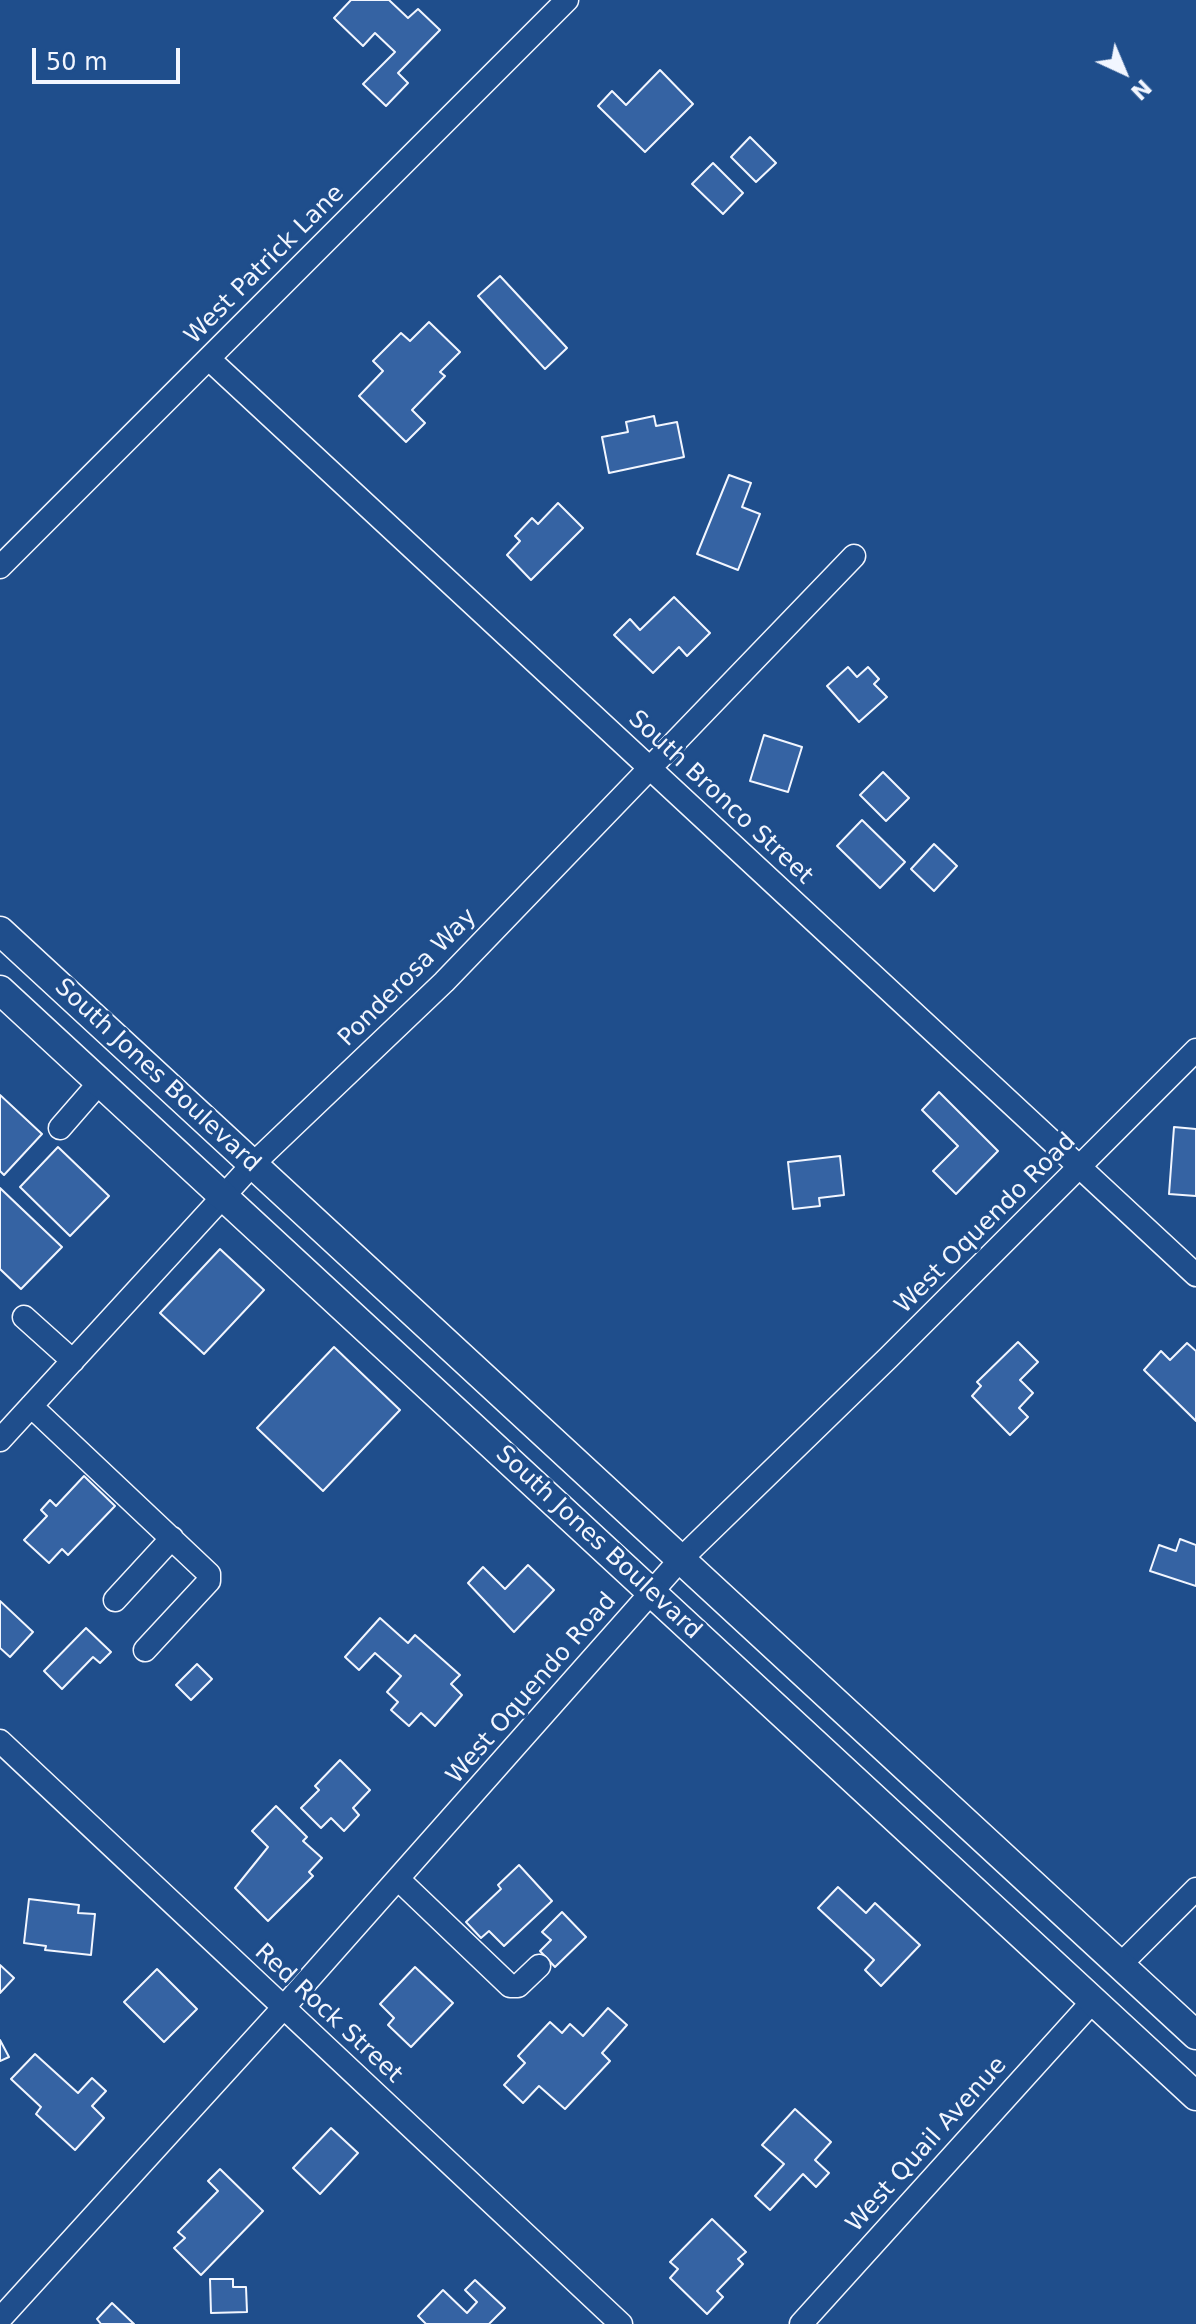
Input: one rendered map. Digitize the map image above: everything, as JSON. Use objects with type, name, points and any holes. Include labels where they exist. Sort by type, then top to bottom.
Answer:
[{"type":"main road","name":"South Jones Boulevard","points":[[0,931],[1196,2035]]},
{"type":"main road","name":"South Jones Boulevard","points":[[0,990],[1196,2096]]},
{"type":"street","name":"West Patrick Lane","points":[[0,567],[567,0]]},
{"type":"street","name":"South Bronco Street","points":[[209,359],[1196,1275]]},
{"type":"street","name":"Ponderosa Way","points":[[0,1440],[252,1165],[444,982],[854,556]]},
{"type":"street","name":"West Oquendo Road","points":[[0,2319],[284,2007],[680,1560],[1196,1050]]},
{"type":"street","points":[[60,1128],[100,1082]]},
{"type":"street","points":[[24,1317],[73,1361]]},
{"type":"street","points":[[31,1406],[204,1567],[209,1581],[145,1650]]},
{"type":"street","points":[[115,1600],[172,1538]]},
{"type":"street","name":"Red Rock Street","points":[[0,1741],[621,2324]]},
{"type":"street","points":[[398,1879],[510,1986],[518,1986],[539,1966]]},
{"type":"street","points":[[1119,1966],[1196,1889]]},
{"type":"street","name":"West Quail Avenue","points":[[801,2324],[1093,2001]]},
{"type":"building","points":[[351,0],[389,0],[408,18],[418,9],[440,30],[398,73],[408,83],[386,106],[363,84],[395,52],[375,33],[363,46],[334,18]]},
{"type":"building","points":[[660,70],[693,104],[645,152],[598,106],[612,91],[626,105]]},
{"type":"building","points":[[750,137],[776,163],[756,182],[731,157]]},
{"type":"building","points":[[713,163],[743,193],[723,214],[692,184]]},
{"type":"building","points":[[500,276],[567,348],[545,369],[478,296]]},
{"type":"building","points":[[429,322],[460,352],[440,372],[445,376],[412,410],[425,423],[406,442],[359,396],[383,371],[373,361],[401,333],[410,341]]},
{"type":"building","points":[[654,416],[656,426],[677,422],[684,457],[609,473],[602,437],[628,432],[626,422]]},
{"type":"building","points":[[729,475],[751,483],[742,507],[760,514],[738,570],[697,554]]},
{"type":"building","points":[[558,503],[583,528],[531,580],[507,555],[520,541],[515,536],[532,518],[538,524]]},
{"type":"building","points":[[674,597],[710,633],[687,656],[679,647],[653,673],[614,635],[630,619],[640,630]]},
{"type":"building","points":[[848,667],[857,677],[868,667],[879,679],[874,684],[887,697],[859,722],[827,686]]},
{"type":"building","points":[[764,735],[802,747],[788,792],[750,781]]},
{"type":"building","points":[[883,772],[909,798],[886,821],[860,795]]},
{"type":"building","points":[[862,820],[905,862],[880,888],[837,846]]},
{"type":"building","points":[[934,844],[957,866],[934,891],[911,869]]},
{"type":"building","points":[[939,1092],[998,1151],[956,1194],[933,1171],[958,1146],[922,1110]]},
{"type":"building","points":[[0,1095],[42,1134],[4,1175],[0,1171]]},
{"type":"building","points":[[1174,1127],[1196,1129],[1196,1196],[1169,1194]]},
{"type":"building","points":[[58,1147],[109,1196],[70,1236],[20,1187]]},
{"type":"building","points":[[840,1156],[844,1195],[819,1198],[820,1206],[793,1209],[788,1162]]},
{"type":"building","points":[[0,1188],[62,1247],[21,1289],[0,1269]]},
{"type":"building","points":[[220,1249],[264,1290],[204,1354],[160,1313]]},
{"type":"building","points":[[1018,1342],[1038,1362],[1020,1380],[1033,1393],[1019,1408],[1028,1417],[1010,1435],[972,1396],[981,1386],[977,1382]]},
{"type":"building","points":[[1187,1343],[1196,1351],[1196,1421],[1144,1370],[1161,1351],[1170,1360]]},
{"type":"building","points":[[334,1347],[400,1410],[323,1491],[257,1428]]},
{"type":"building","points":[[84,1476],[115,1506],[68,1555],[62,1549],[49,1563],[24,1540],[47,1516],[41,1510],[50,1500],[56,1506]]},
{"type":"building","points":[[1180,1539],[1196,1545],[1196,1586],[1150,1571],[1159,1545],[1176,1551]]},
{"type":"building","points":[[528,1565],[554,1590],[514,1632],[468,1583],[483,1567],[505,1589]]},
{"type":"building","points":[[0,1601],[33,1632],[10,1657],[0,1648]]},
{"type":"building","points":[[380,1618],[408,1643],[415,1635],[460,1675],[451,1684],[462,1695],[435,1726],[421,1713],[409,1726],[391,1710],[398,1702],[387,1692],[401,1676],[375,1653],[359,1670],[345,1657]]},
{"type":"building","points":[[86,1628],[111,1652],[100,1663],[93,1657],[62,1689],[44,1671]]},
{"type":"building","points":[[197,1664],[212,1679],[191,1700],[176,1685]]},
{"type":"building","points":[[340,1760],[370,1790],[353,1808],[359,1815],[344,1831],[331,1818],[321,1828],[301,1808],[319,1790],[315,1786]]},
{"type":"building","points":[[276,1806],[307,1837],[303,1841],[322,1858],[309,1872],[313,1876],[268,1921],[235,1888],[268,1847],[252,1831]]},
{"type":"building","points":[[519,1865],[552,1901],[504,1946],[489,1931],[481,1938],[466,1922],[501,1889],[498,1885]]},
{"type":"building","points":[[838,1887],[866,1913],[875,1903],[920,1945],[881,1986],[865,1970],[874,1960],[818,1908]]},
{"type":"building","points":[[29,1899],[79,1905],[78,1913],[95,1914],[91,1955],[45,1950],[46,1946],[24,1943]]},
{"type":"building","points":[[562,1912],[586,1937],[555,1967],[540,1951],[551,1940],[542,1932]]},
{"type":"building","points":[[0,1965],[14,1978],[0,1993]]},
{"type":"building","points":[[415,1967],[453,2003],[411,2047],[388,2025],[394,2018],[380,2004]]},
{"type":"building","points":[[157,1969],[197,2009],[164,2042],[124,2002]]},
{"type":"building","points":[[608,2008],[627,2025],[602,2053],[610,2061],[565,2109],[539,2086],[523,2103],[504,2085],[525,2063],[518,2056],[550,2022],[562,2033],[570,2024],[583,2036]]},
{"type":"building","points":[[0,2040],[9,2057],[0,2061]]},
{"type":"building","points":[[35,2054],[78,2093],[92,2078],[106,2091],[92,2106],[104,2118],[75,2150],[36,2114],[41,2107],[11,2079]]},
{"type":"building","points":[[795,2109],[831,2142],[815,2160],[829,2173],[816,2187],[803,2174],[770,2210],[755,2196],[784,2164],[762,2145]]},
{"type":"building","points":[[331,2128],[358,2153],[320,2194],[293,2168]]},
{"type":"building","points":[[220,2169],[263,2211],[201,2275],[174,2248],[185,2238],[178,2232],[218,2191],[208,2181]]},
{"type":"building","points":[[712,2219],[746,2252],[738,2259],[743,2264],[717,2291],[723,2297],[707,2314],[670,2278],[678,2269],[670,2262]]},
{"type":"building","points":[[210,2279],[233,2279],[233,2287],[246,2287],[247,2312],[211,2313]]},
{"type":"building","points":[[475,2280],[505,2308],[489,2324],[426,2324],[418,2316],[443,2290],[467,2313],[477,2302],[465,2290]]},
{"type":"building","points":[[112,2303],[134,2324],[101,2324],[97,2319]]}]
